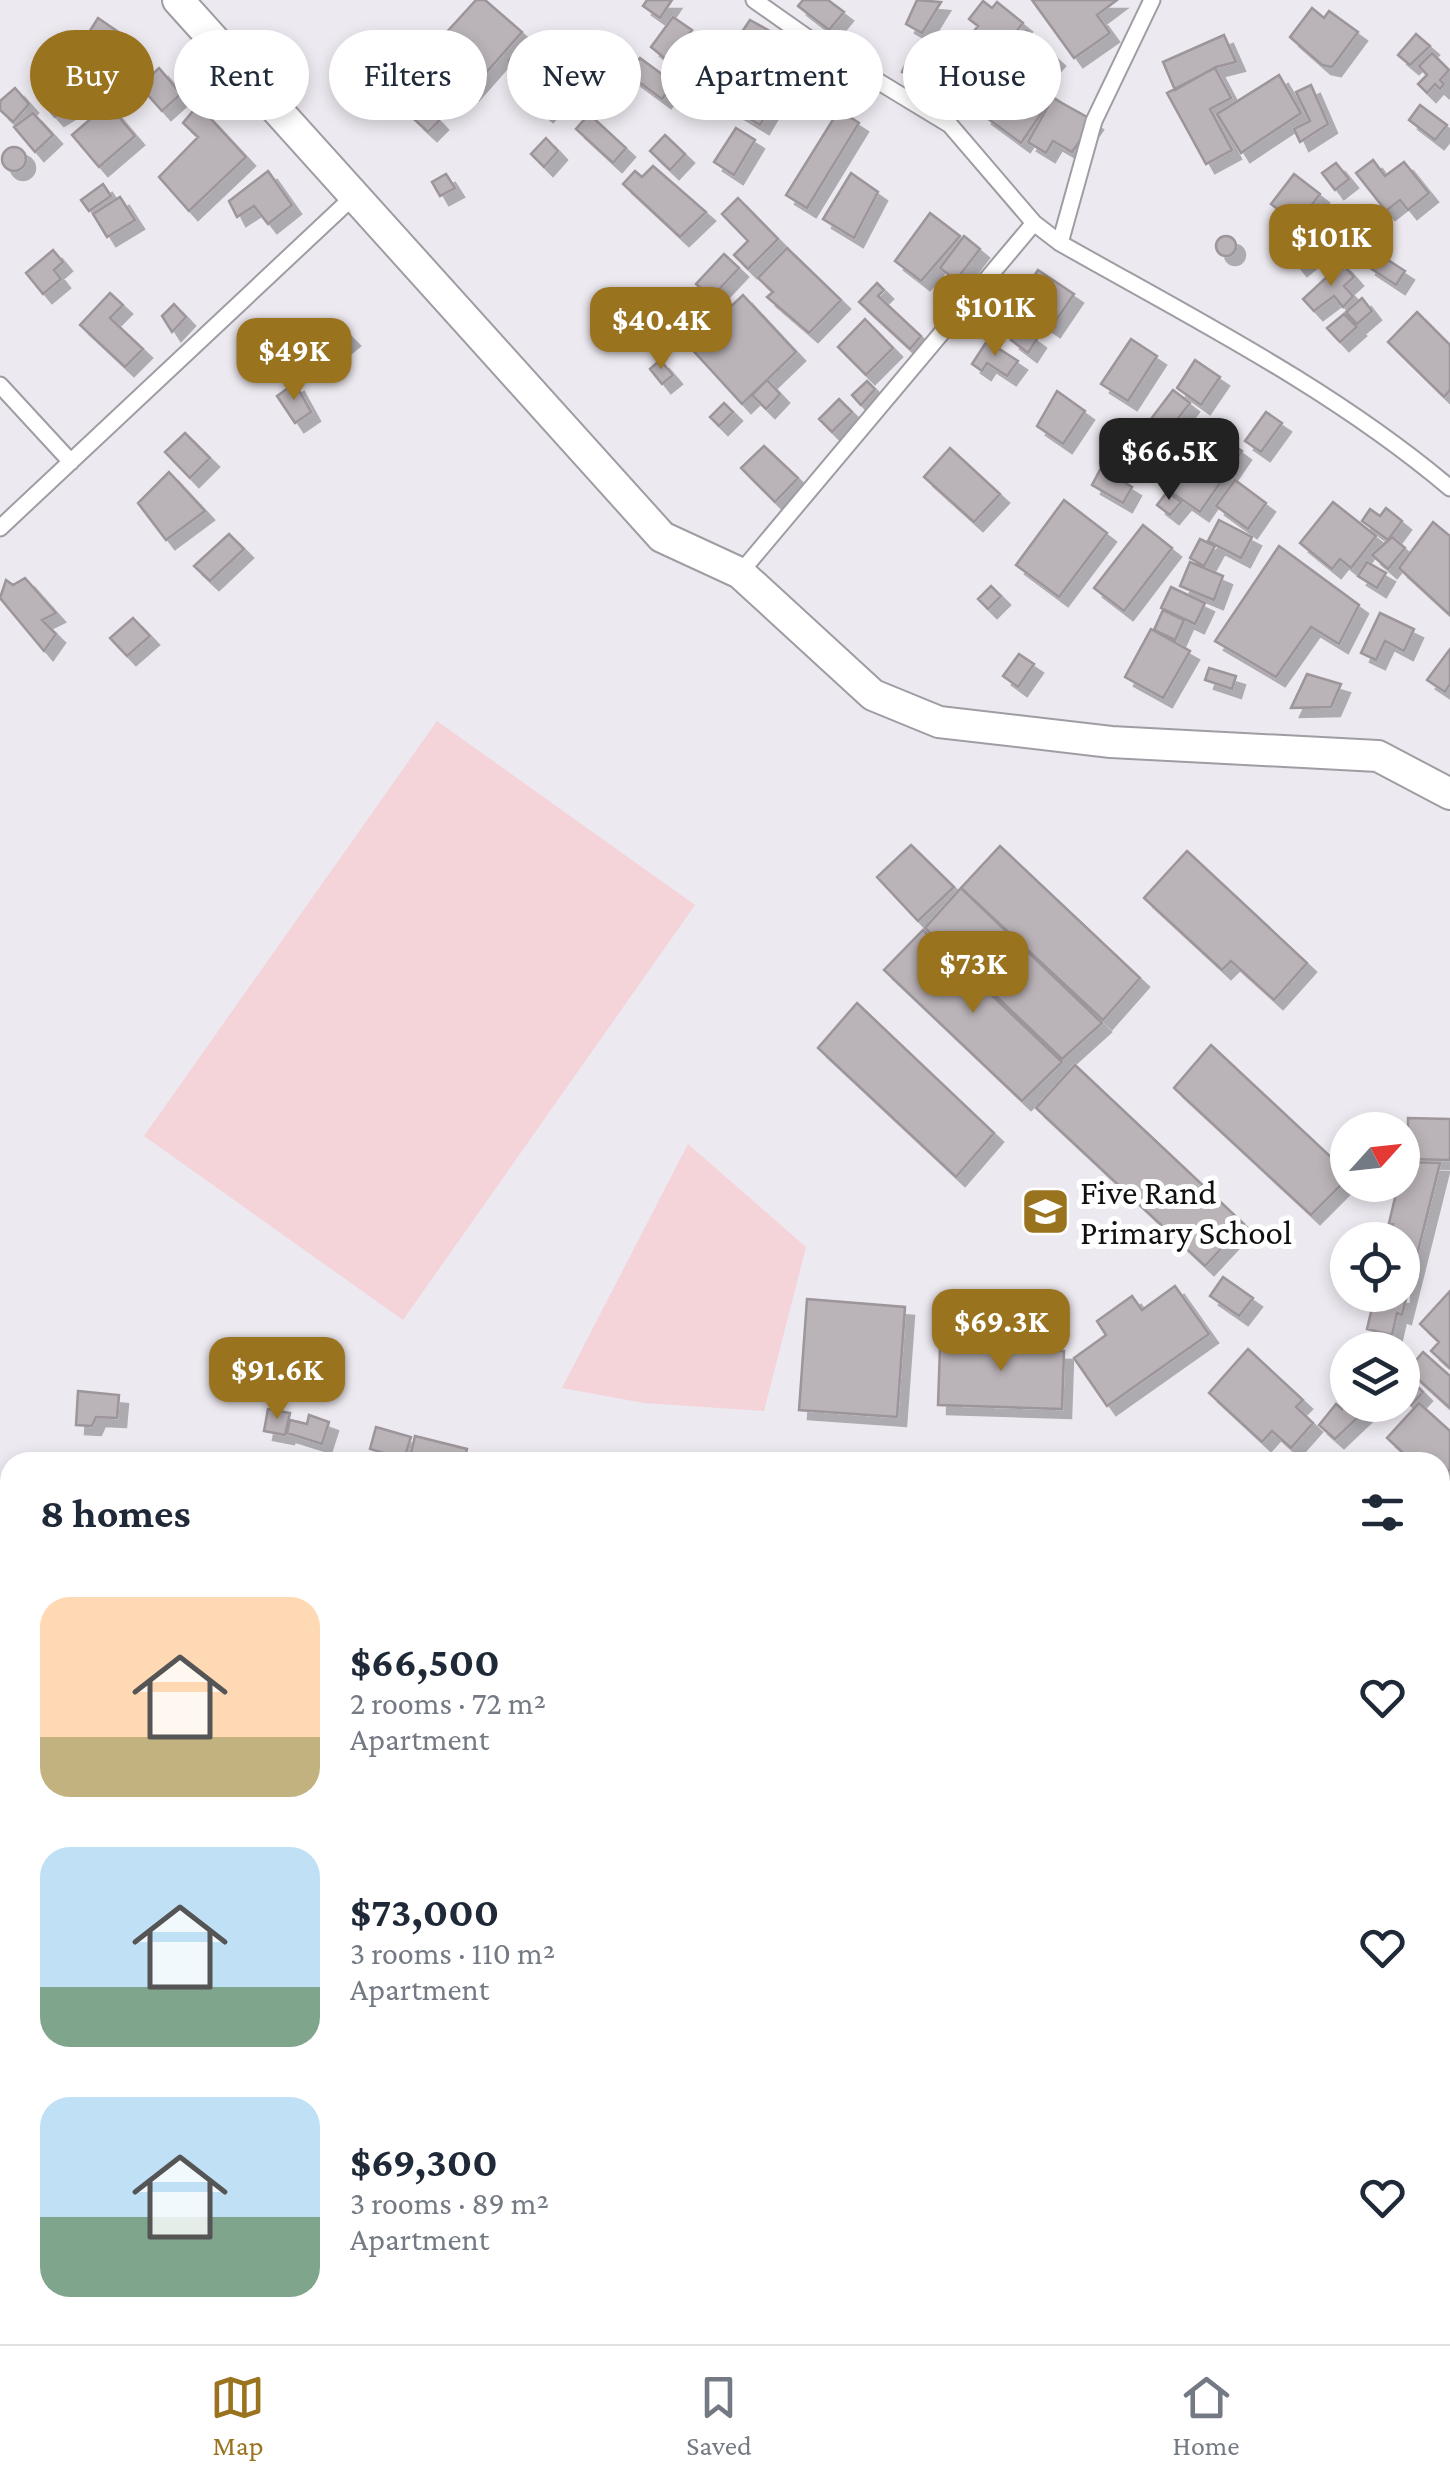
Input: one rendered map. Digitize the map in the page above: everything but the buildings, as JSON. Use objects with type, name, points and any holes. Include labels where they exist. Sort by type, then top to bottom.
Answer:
[{"type":"street","points":[[178,0],[662,537],[740,573],[872,695],[939,722],[1110,742],[1378,756],[1450,794]]},
{"type":"lane","points":[[754,0],[815,43],[950,125],[1034,223],[1060,244],[1310,386],[1402,448],[1450,488]]},
{"type":"lane","points":[[1060,244],[1094,121],[1152,0]]},
{"type":"lane","points":[[0,528],[354,196]]},
{"type":"lane","points":[[740,573],[1034,223]]},
{"type":"lane","points":[[0,386],[71,462]]},
{"type":"shaded area","points":[[437,721],[695,905],[403,1320],[144,1136]]},
{"type":"shaded area","points":[[688,1144],[806,1247],[764,1411],[644,1403],[562,1388]]},
{"type":"place","name":"Five Rand Primary School","points":[[1045,1212]]}]
